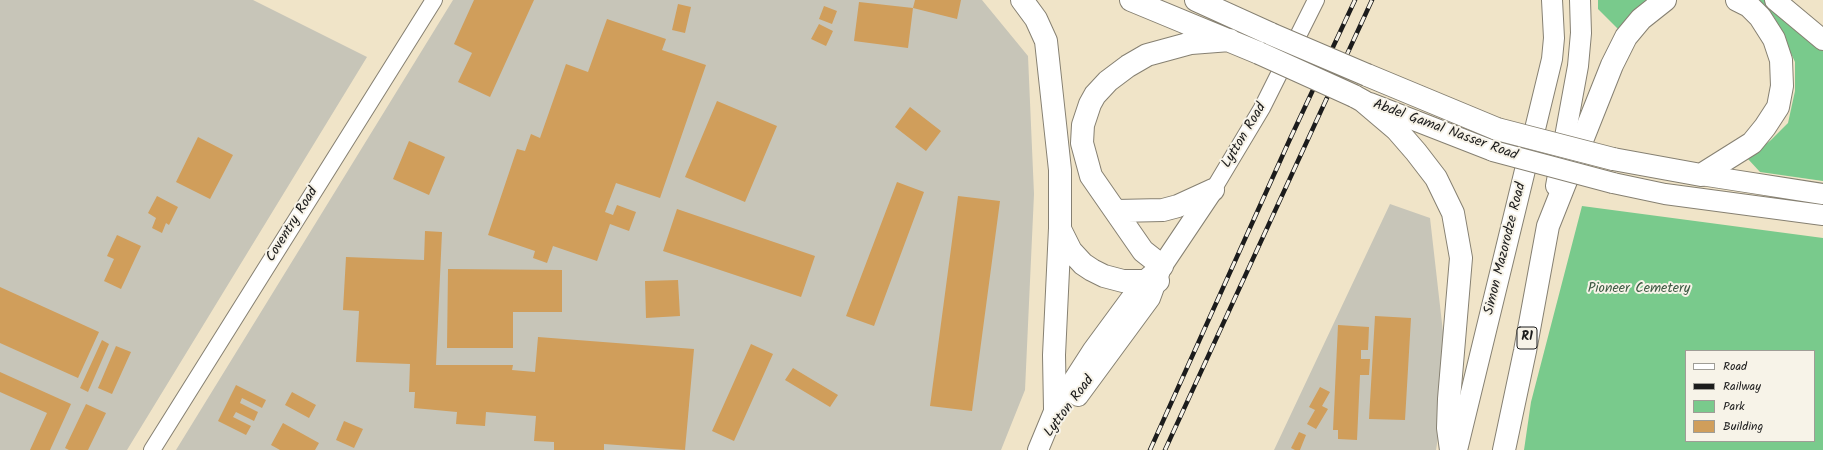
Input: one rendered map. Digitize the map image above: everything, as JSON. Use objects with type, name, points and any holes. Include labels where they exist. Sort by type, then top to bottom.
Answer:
[{"type":"highway","points":[[1022,0],[1036,19],[1046,41],[1060,170],[1060,228],[1054,355],[1055,410]]},
{"type":"highway","name":"Abdel Gamal Nasser Road","points":[[1131,0],[1230,40],[1359,98]]},
{"type":"highway","name":"Abdel Gamal Nasser Road","points":[[1196,0],[1271,34],[1497,129],[1612,159],[1701,175]]},
{"type":"highway","points":[[1548,226],[1612,65],[1622,44],[1641,19],[1665,0]]},
{"type":"highway","points":[[1701,175],[1752,143],[1778,107],[1782,86],[1781,60],[1774,39],[1760,17],[1749,6],[1737,0]]},
{"type":"highway","points":[[1060,228],[1071,252],[1083,264],[1092,270],[1116,280],[1154,276],[1143,251],[1091,176],[1084,156],[1082,143],[1083,125],[1090,104],[1095,95],[1113,77],[1147,55],[1191,43],[1230,40]]},
{"type":"highway","points":[[1359,98],[1396,129],[1416,152],[1436,178],[1453,213],[1461,258],[1449,399],[1448,428],[1451,450]]},
{"type":"highway","points":[[1116,211],[1163,210],[1178,206],[1213,190]]},
{"type":"highway","name":"R1","points":[[1504,450],[1525,350],[1548,226]]},
{"type":"main road","name":"Simon Mazorodze Road","points":[[1457,450],[1552,59],[1554,38],[1552,0]]},
{"type":"main road","name":"R1","points":[[1548,226],[1578,66],[1581,33],[1580,0]]},
{"type":"main road","points":[[1775,0],[1823,40]]},
{"type":"main road","name":"Abdel Gamal Nasser Road","points":[[1359,98],[1493,151],[1613,183],[1665,194],[1823,215]]},
{"type":"main road","name":"Abdel Gamal Nasser Road","points":[[1701,175],[1823,194]]},
{"type":"main road","name":"Lytton Road","points":[[1039,448],[1055,410],[1093,350],[1154,276],[1213,190]]},
{"type":"main road","name":"Lytton Road","points":[[1039,448],[1065,416],[1150,298],[1154,276]]},
{"type":"street","name":"Coventry Road","points":[[152,450],[434,0]]},
{"type":"street","name":"Lytton Road","points":[[1213,190],[1262,108],[1316,0]]},
{"type":"shaded area","points":[[0,0],[253,0],[367,57],[127,450],[0,450]]},
{"type":"shaded area","points":[[453,0],[982,0],[1028,56],[1034,194],[1025,390],[1001,450],[176,450]]},
{"type":"shaded area","points":[[1390,204],[1430,218],[1448,376],[1436,450],[1274,450]]},
{"type":"green space","points":[[1598,0],[1651,0],[1619,30],[1598,9]]},
{"type":"green space","points":[[1755,0],[1765,0],[1823,51],[1823,181],[1760,172],[1748,159],[1771,140],[1788,123],[1795,91],[1795,62],[1774,17]]},
{"type":"green space","name":"Pioneer Cemetery","points":[[1582,206],[1823,238],[1823,450],[1524,450],[1531,402]]},
{"type":"building","points":[[474,0],[534,0],[490,97],[458,82],[472,53],[454,44]]},
{"type":"building","points":[[915,0],[961,0],[957,19],[913,8]]},
{"type":"building","points":[[859,2],[913,8],[908,48],[854,41]]},
{"type":"building","points":[[678,4],[691,7],[685,33],[672,30]]},
{"type":"building","points":[[824,6],[837,11],[832,24],[819,19]]},
{"type":"building","points":[[607,19],[666,39],[662,50],[706,65],[660,198],[616,183],[605,212],[613,215],[617,205],[636,212],[629,231],[610,224],[597,261],[553,246],[547,263],[533,258],[535,251],[488,235],[517,149],[525,151],[531,134],[540,138],[566,64],[588,72]]},
{"type":"building","points":[[819,24],[833,31],[826,46],[811,39]]},
{"type":"building","points":[[717,101],[777,126],[745,202],[685,177]]},
{"type":"building","points":[[910,107],[941,131],[926,151],[895,127]]},
{"type":"building","points":[[198,137],[233,155],[210,199],[176,182]]},
{"type":"building","points":[[409,141],[445,157],[429,195],[393,179]]},
{"type":"building","points":[[897,182],[924,192],[874,326],[846,316]]},
{"type":"building","points":[[157,196],[178,207],[169,225],[166,223],[162,233],[152,228],[156,218],[148,213]]},
{"type":"building","points":[[958,196],[1000,201],[972,411],[930,406]]},
{"type":"building","points":[[677,209],[815,256],[801,297],[663,251]]},
{"type":"building","points":[[425,231],[442,232],[436,365],[513,365],[512,370],[535,372],[538,337],[694,349],[685,450],[604,444],[604,450],[554,450],[554,442],[534,441],[536,416],[486,412],[485,426],[456,424],[457,412],[414,408],[415,392],[409,392],[410,364],[356,362],[359,311],[343,310],[346,257],[424,260]]},
{"type":"building","points":[[117,235],[141,246],[121,289],[104,281],[114,259],[107,256]]},
{"type":"building","points":[[448,269],[562,270],[562,312],[513,312],[513,348],[447,348]]},
{"type":"building","points":[[678,280],[680,316],[646,318],[645,281]]},
{"type":"building","points":[[0,287],[99,332],[78,378],[0,343]]},
{"type":"building","points":[[1375,316],[1411,318],[1405,420],[1369,419]]},
{"type":"building","points":[[1338,325],[1369,327],[1368,350],[1361,350],[1361,359],[1370,359],[1369,375],[1360,375],[1357,440],[1338,439],[1338,430],[1333,430]]},
{"type":"building","points":[[102,340],[109,344],[88,392],[80,388]]},
{"type":"building","points":[[751,344],[773,354],[734,441],[712,431]]},
{"type":"building","points":[[116,346],[131,352],[112,394],[98,388]]},
{"type":"building","points":[[793,368],[838,395],[830,407],[785,380]]},
{"type":"building","points":[[0,372],[71,404],[50,450],[30,450],[47,413],[0,392]]},
{"type":"building","points":[[236,385],[266,400],[262,408],[242,398],[240,403],[258,412],[254,421],[236,412],[233,417],[251,426],[246,435],[218,421]]},
{"type":"building","points":[[1320,387],[1330,392],[1322,406],[1328,409],[1316,429],[1307,424],[1315,410],[1309,407]]},
{"type":"building","points":[[292,392],[316,405],[309,418],[285,405]]},
{"type":"building","points":[[86,404],[106,413],[88,450],[69,450],[65,448]]},
{"type":"building","points":[[344,421],[363,429],[354,448],[336,440]]},
{"type":"building","points":[[283,423],[319,443],[315,450],[280,450],[271,445]]},
{"type":"building","points":[[1299,432],[1306,435],[1300,450],[1295,450],[1291,448]]},
{"type":"railway","points":[[1150,450],[1290,139],[1355,0]]},
{"type":"railway","points":[[1165,450],[1372,0]]}]
